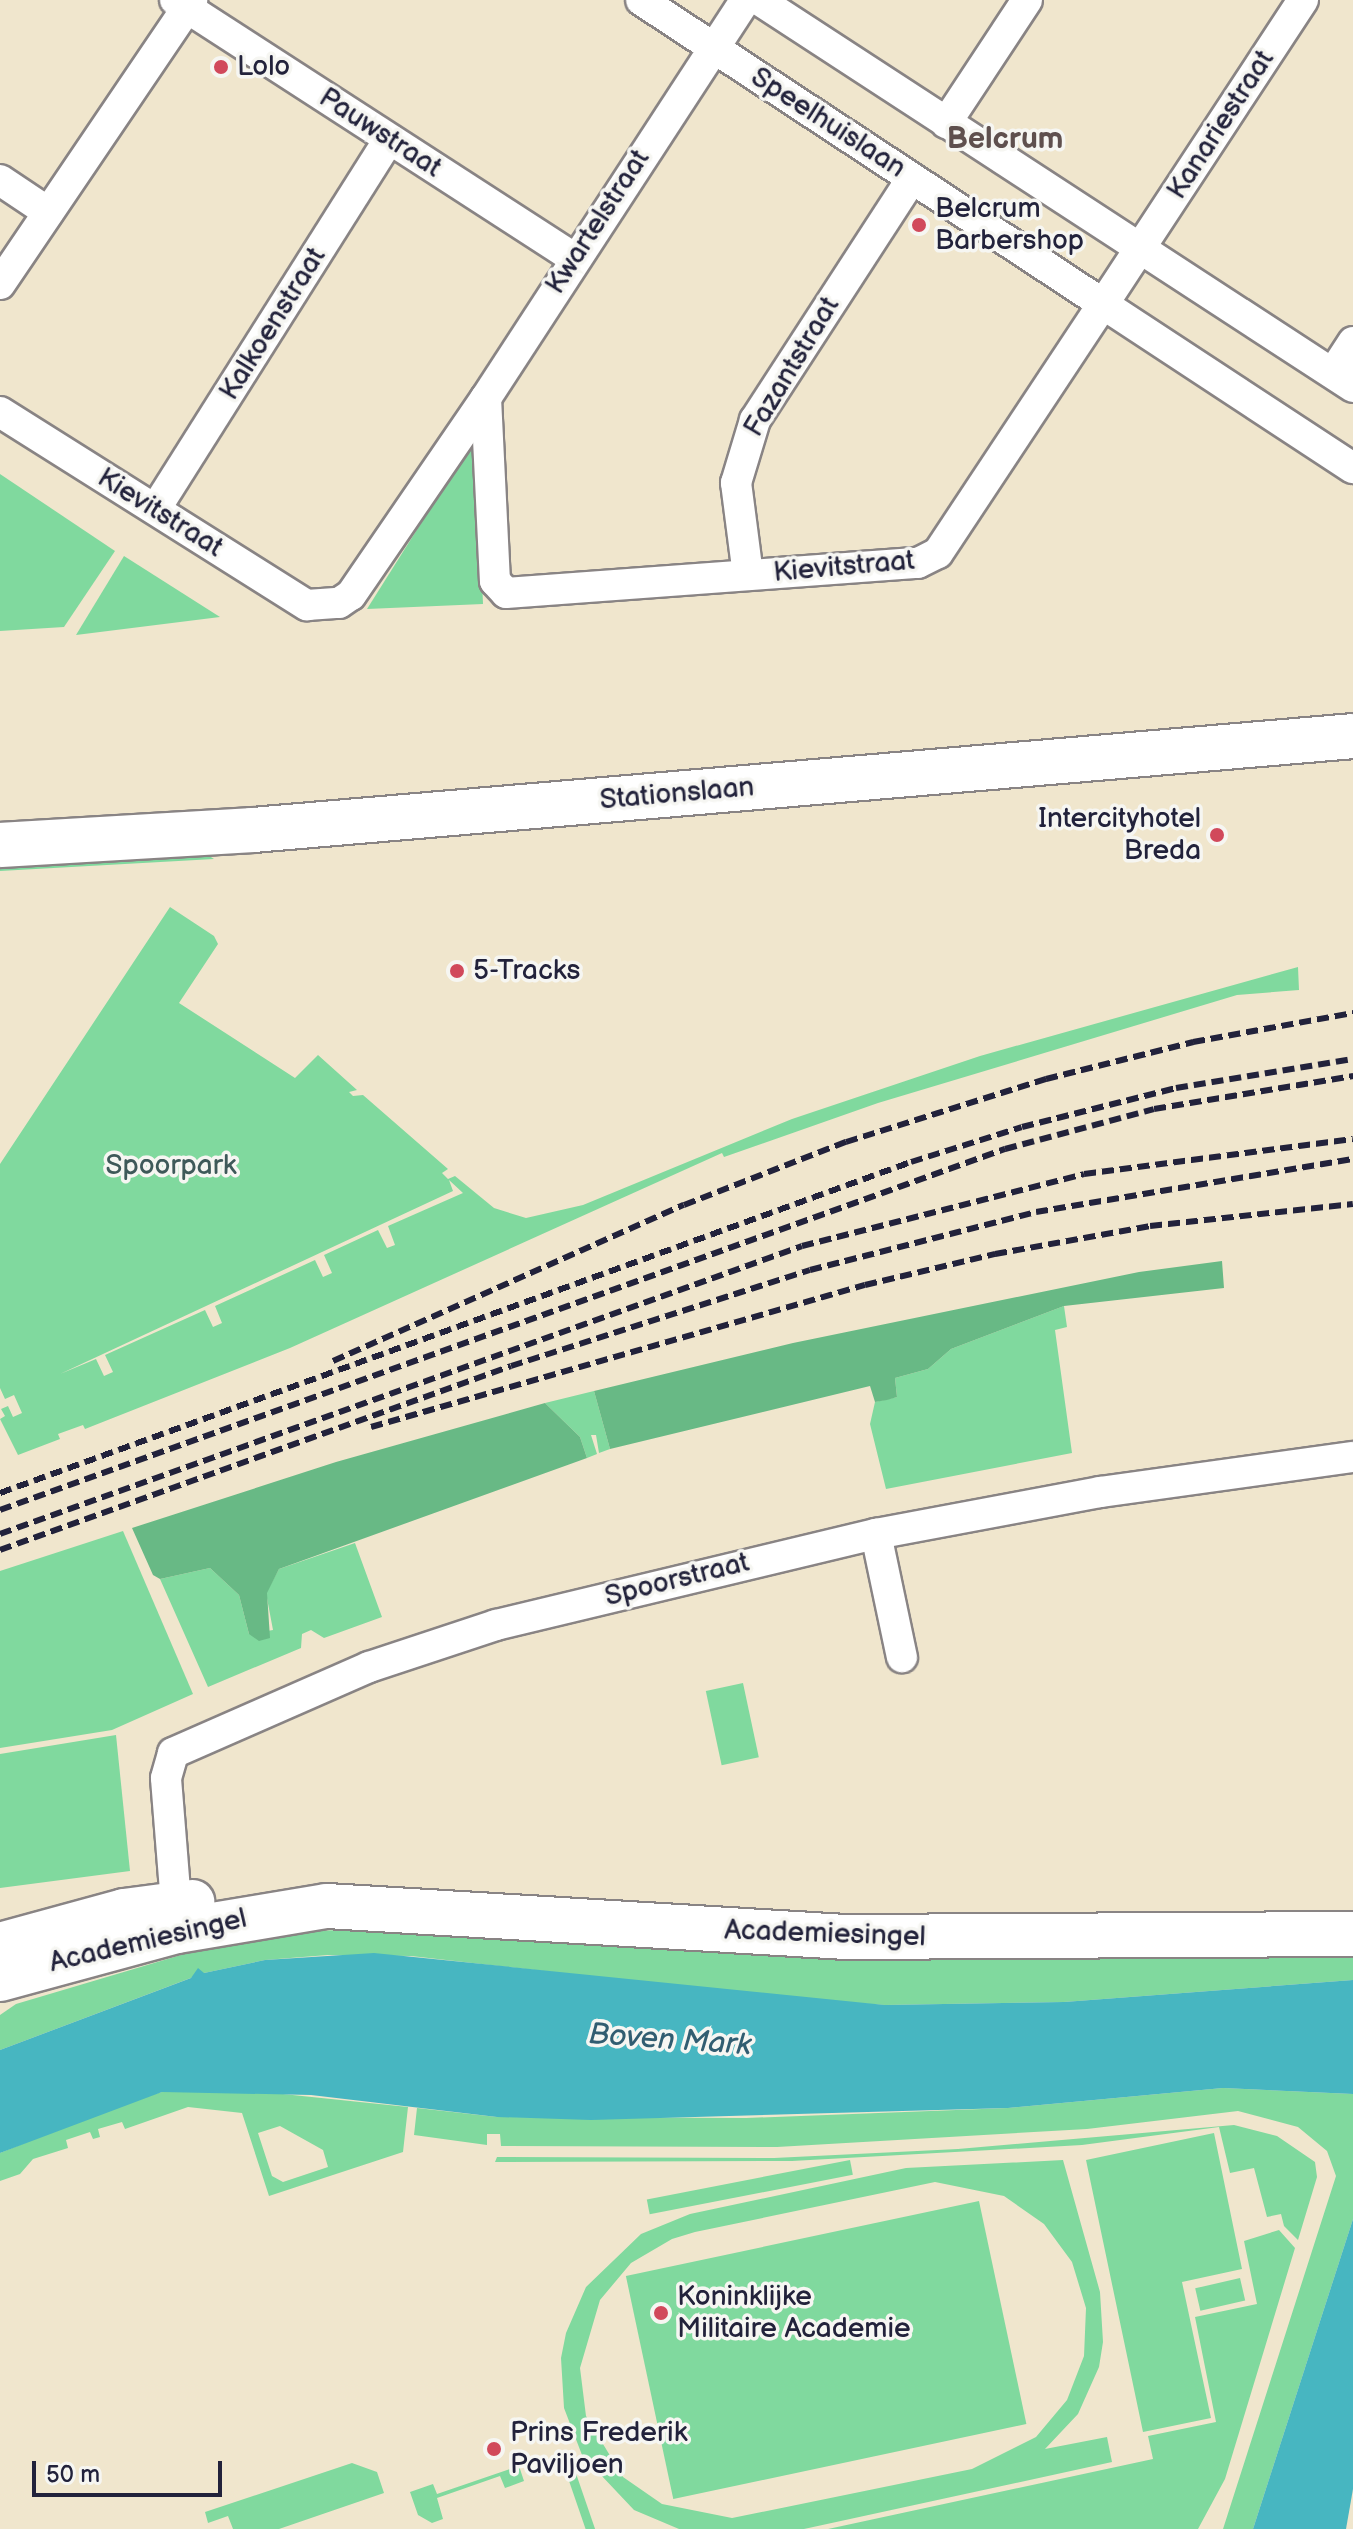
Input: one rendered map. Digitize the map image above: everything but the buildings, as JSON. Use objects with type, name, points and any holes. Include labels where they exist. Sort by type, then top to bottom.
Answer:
[{"type":"main road","name":"Stationslaan","points":[[0,821],[155,818],[1353,719]]},
{"type":"main road","name":"Stationslaan","points":[[0,845],[226,832],[1353,736]]},
{"type":"main road","name":"Academiesingel","points":[[0,1945],[124,1911],[227,1899],[298,1908],[846,1937],[1353,1934]]},
{"type":"main road","name":"Academiesingel","points":[[0,1979],[95,1950],[298,1908]]},
{"type":"street","name":"Speelhuislaan","points":[[641,0],[1353,468]]},
{"type":"street","points":[[713,47],[745,0]]},
{"type":"street","points":[[759,0],[1343,380],[1353,342]]},
{"type":"street","points":[[946,123],[1027,0]]},
{"type":"street","name":"Kanariestraat","points":[[1140,250],[1303,0]]},
{"type":"street","points":[[0,284],[185,3]]},
{"type":"street","name":"Pauwstraat","points":[[185,3],[389,140],[574,258]]},
{"type":"street","name":"Kwartelstraat","points":[[323,607],[351,595],[486,398],[713,47]]},
{"type":"street","name":"Kalkoenstraat","points":[[156,508],[389,140]]},
{"type":"street","name":"Fazantstraat","points":[[748,575],[736,483],[747,440],[912,178]]},
{"type":"street","points":[[0,180],[48,212]]},
{"type":"street","points":[[1103,304],[1140,250]]},
{"type":"street","name":"Kievitstraat","points":[[486,398],[499,587],[515,593],[933,558],[1103,304]]},
{"type":"street","name":"Kievitstraat","points":[[0,412],[307,605],[323,607]]},
{"type":"street","name":"Spoorstraat","points":[[176,1903],[166,1769],[183,1746],[369,1667],[462,1635],[876,1534],[1116,1490],[1353,1457]]},
{"type":"street","points":[[876,1534],[902,1657]]},
{"type":"green space","points":[[469,447],[477,453],[483,604],[367,609]]},
{"type":"green space","points":[[0,474],[115,551],[64,627],[0,631]]},
{"type":"green space","points":[[124,556],[220,617],[76,635]]},
{"type":"green space","points":[[200,850],[214,859],[0,871],[0,856]]},
{"type":"green space","name":"Spoorpark","points":[[170,907],[214,936],[218,944],[179,1003],[295,1078],[318,1055],[357,1090],[349,1092],[353,1096],[363,1095],[448,1169],[442,1173],[448,1179],[455,1176],[494,1208],[526,1218],[583,1205],[792,1119],[980,1056],[1298,967],[1299,990],[1237,995],[878,1103],[724,1157],[722,1153],[290,1348],[85,1429],[83,1425],[58,1434],[60,1439],[18,1455],[0,1419],[5,1416],[1,1409],[8,1406],[13,1417],[22,1413],[14,1395],[5,1399],[0,1388],[0,1164]],"holes":[[[449,1180],[463,1193],[388,1226],[395,1245],[387,1248],[378,1230],[324,1255],[332,1273],[323,1277],[315,1260],[215,1306],[222,1323],[213,1327],[205,1310],[105,1355],[113,1372],[104,1376],[96,1359],[60,1374],[453,1191]]]},
{"type":"green space","points":[[1222,1261],[1224,1288],[1064,1306],[951,1349],[928,1369],[895,1378],[897,1397],[887,1400],[875,1402],[870,1386],[610,1449],[594,1391],[793,1343],[1139,1272]]},
{"type":"green space","points":[[1064,1306],[1067,1327],[1055,1330],[1072,1453],[886,1489],[870,1424],[875,1402],[897,1397],[895,1378],[928,1369],[951,1349]]},
{"type":"green space","points":[[594,1391],[610,1449],[599,1453],[596,1435],[591,1435],[597,1454],[587,1458],[580,1437],[545,1403]]},
{"type":"green space","points":[[545,1403],[580,1437],[587,1458],[279,1569],[267,1593],[270,1638],[259,1641],[249,1634],[239,1595],[210,1568],[160,1579],[153,1575],[132,1528],[336,1462]]},
{"type":"green space","points":[[123,1531],[193,1694],[112,1730],[0,1748],[0,1571]]},
{"type":"green space","points":[[355,1543],[382,1617],[324,1638],[311,1630],[302,1634],[301,1648],[208,1687],[160,1579],[210,1568],[239,1595],[249,1634],[273,1630],[266,1593],[279,1569]]},
{"type":"green space","points":[[743,1683],[759,1757],[722,1765],[706,1691]]},
{"type":"green space","points":[[116,1735],[130,1871],[0,1888],[0,1754]]},
{"type":"green space","points":[[369,1929],[550,1943],[1353,1951],[1353,1980],[1064,2002],[885,2005],[791,1999],[411,1956],[328,1955],[265,1960],[204,1973],[0,2050],[0,2015],[16,2004],[255,1933]]},
{"type":"green space","points":[[1223,2088],[1353,2094],[1353,2219],[1253,2529],[1223,2529],[1336,2176],[1327,2151],[1298,2127],[1238,2111],[1087,2129],[777,2147],[501,2146],[500,2134],[487,2134],[487,2145],[414,2135],[417,2108],[497,2117],[746,2118],[1008,2108]]},
{"type":"green space","points":[[253,2091],[408,2107],[403,2152],[269,2196],[242,2113],[188,2107],[125,2129],[122,2122],[98,2129],[100,2137],[93,2139],[90,2132],[66,2140],[68,2148],[33,2159],[20,2174],[0,2181],[0,2153],[128,2101],[162,2092]],"holes":[[[280,2126],[323,2150],[328,2167],[283,2182],[272,2176],[258,2133]]]},
{"type":"green space","points":[[1234,2125],[1277,2136],[1315,2162],[1317,2177],[1298,2240],[1284,2226],[1281,2214],[1267,2217],[1254,2168],[1230,2173],[1219,2127],[1082,2145],[792,2161],[495,2162],[497,2157],[774,2158],[958,2149]]},
{"type":"green space","points":[[1214,2133],[1242,2269],[1182,2282],[1211,2418],[1143,2432],[1086,2160]]},
{"type":"green space","points":[[850,2160],[853,2175],[650,2214],[647,2199]]},
{"type":"green space","points":[[1063,2160],[1100,2292],[1103,2342],[1099,2367],[1078,2414],[1045,2449],[1107,2437],[1112,2462],[804,2529],[679,2529],[634,2510],[582,2455],[564,2408],[561,2358],[566,2333],[586,2287],[641,2234],[690,2214],[906,2168]],"holes":[[[935,2182],[1004,2196],[1044,2224],[1072,2262],[1086,2308],[1084,2356],[1067,2400],[1036,2437],[972,2469],[732,2518],[662,2504],[623,2477],[586,2416],[580,2368],[600,2300],[631,2263],[672,2239],[695,2232]]]},
{"type":"green space","points":[[979,2201],[1026,2424],[673,2499],[626,2276]]},
{"type":"green space","points":[[1279,2230],[1295,2248],[1225,2479],[1198,2529],[828,2529],[1153,2459],[1148,2436],[1216,2422],[1195,2317],[1257,2304],[1244,2241]]},
{"type":"green space","points":[[1240,2278],[1245,2300],[1200,2311],[1195,2288]]},
{"type":"green space","points":[[571,2459],[595,2529],[586,2529],[562,2462]]},
{"type":"green space","points":[[352,2463],[377,2472],[384,2493],[279,2529],[233,2529],[228,2516],[208,2523],[205,2512]]},
{"type":"green space","points":[[519,2466],[524,2481],[505,2488],[500,2476],[437,2498],[443,2519],[432,2523],[418,2515],[410,2492],[433,2484],[437,2494]]},
{"type":"water","name":"Boven Mark","points":[[374,1953],[885,2005],[1064,2002],[1353,1980],[1353,2094],[1223,2088],[1008,2108],[591,2120],[497,2117],[311,2095],[162,2092],[0,2153],[0,2050],[191,1978],[198,1968],[204,1973],[265,1960]]},
{"type":"water","points":[[1353,2219],[1353,2489],[1346,2529],[1253,2529]]},
{"type":"railway","points":[[333,1361],[684,1205],[846,1142],[1046,1079],[1193,1042],[1353,1013]]},
{"type":"railway","points":[[0,1493],[911,1162],[1022,1127],[1176,1088],[1353,1059]]},
{"type":"railway","points":[[0,1510],[1005,1149],[1154,1109],[1353,1076]]},
{"type":"railway","points":[[0,1534],[802,1246],[1084,1174],[1353,1139]]},
{"type":"railway","points":[[0,1550],[511,1366],[810,1270],[1036,1212],[1353,1159]]},
{"type":"railway","points":[[371,1427],[865,1285],[995,1254],[1150,1226],[1353,1204]]},
{"type":"place","name":"Lolo","points":[[221,67]]},
{"type":"place","name":"Belcrum Barbershop","points":[[919,225]]},
{"type":"place","name":"Intercityhotel Breda","points":[[1217,835]]},
{"type":"place","name":"5-Tracks","points":[[457,971]]},
{"type":"place","name":"Koninklijke Militaire Academie","points":[[661,2313]]},
{"type":"place","name":"Prins Frederik Paviljoen","points":[[494,2449]]},
{"type":"district","name":"Belcrum","points":[[1005,139]]}]
